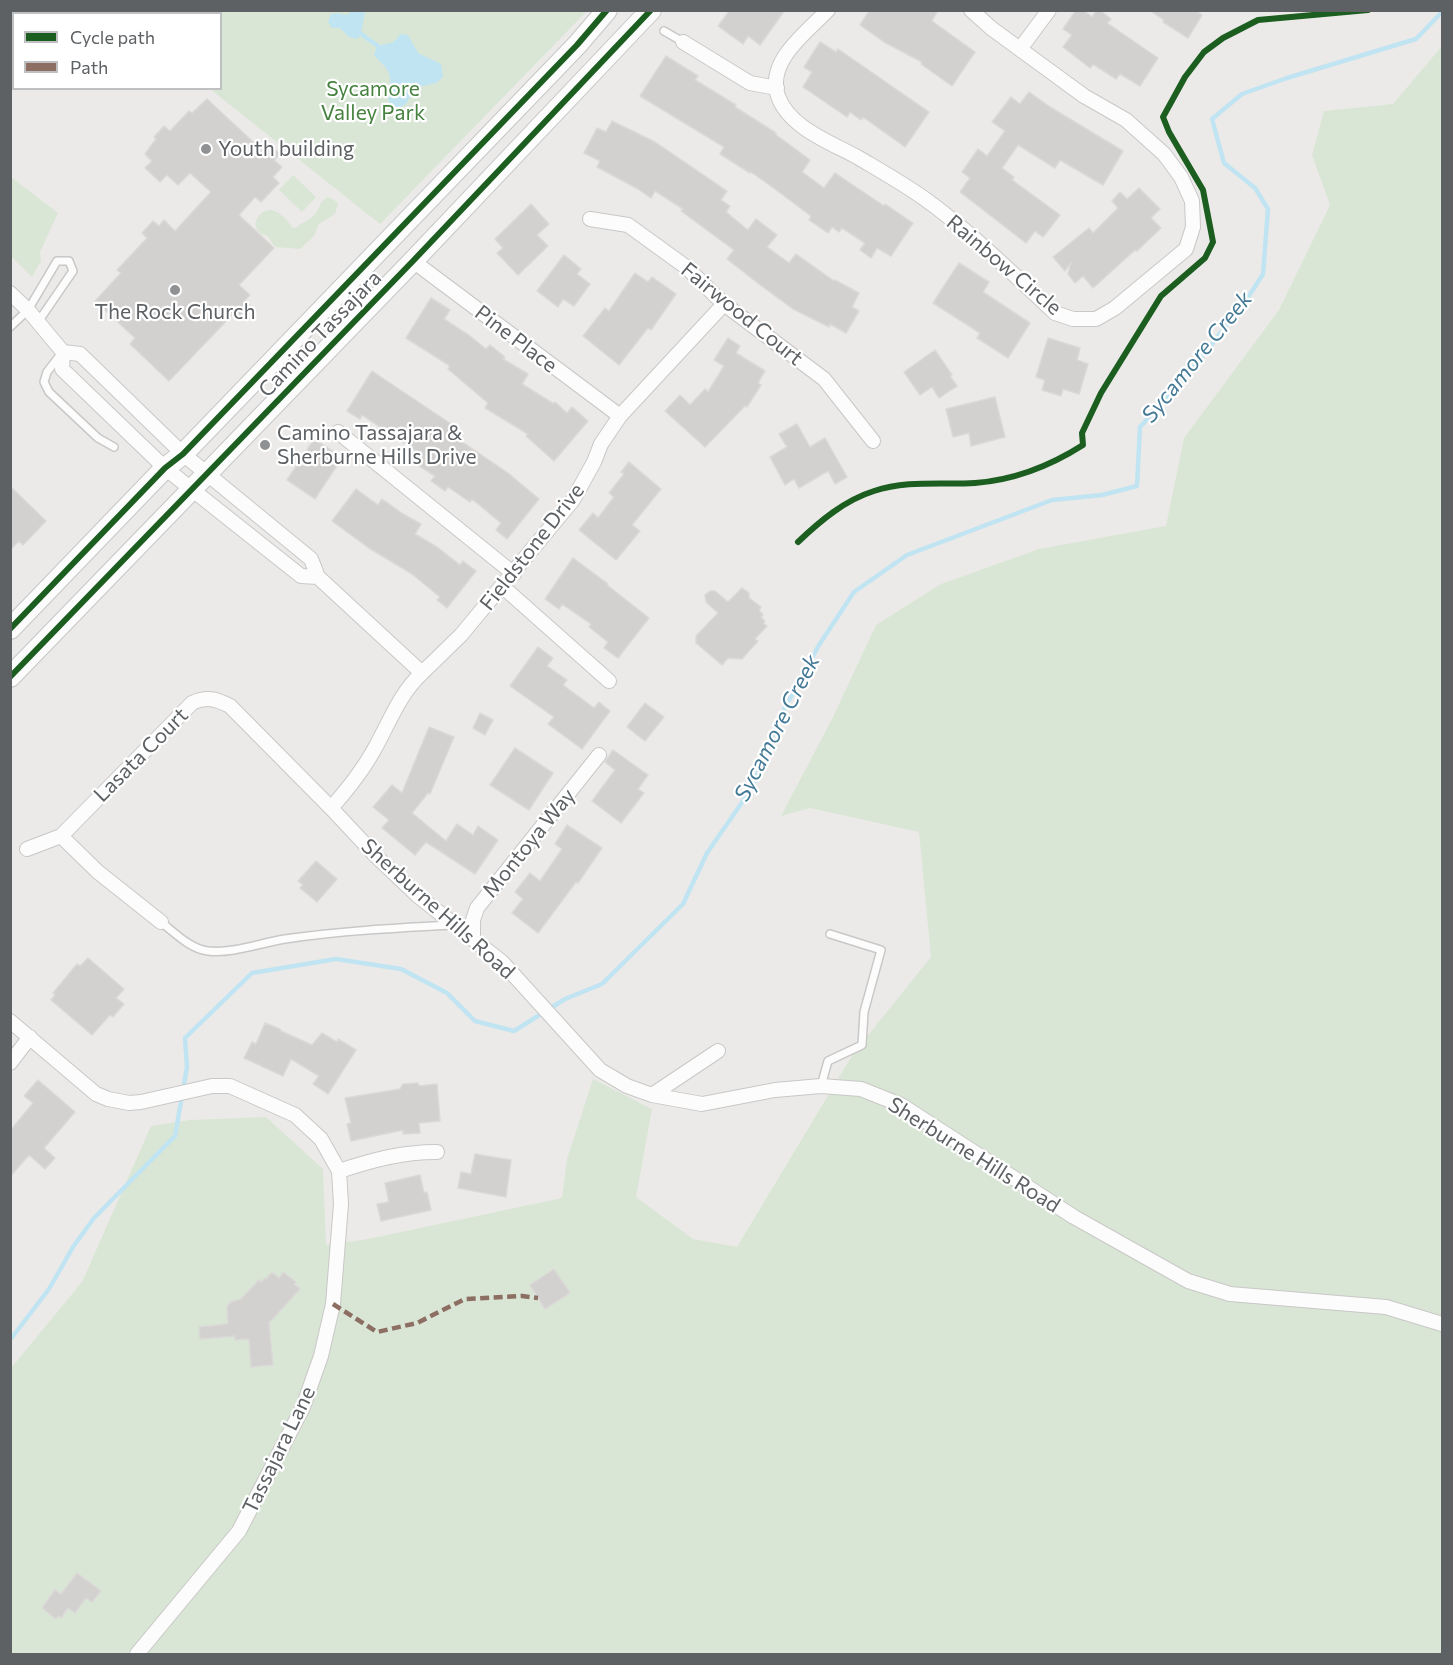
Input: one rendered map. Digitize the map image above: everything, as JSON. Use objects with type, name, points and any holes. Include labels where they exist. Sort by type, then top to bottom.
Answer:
[{"type":"main road","name":"Camino Tassajara","points":[[10,629],[165,468],[183,454],[577,45],[607,10]]},
{"type":"main road","name":"Camino Tassajara","points":[[10,677],[193,490],[651,10]]},
{"type":"street","points":[[683,42],[750,83],[777,88],[777,74],[784,55],[828,10]]},
{"type":"street","name":"Rainbow Circle","points":[[777,88],[777,95],[787,113],[808,130],[861,159],[925,199],[973,238],[1055,313],[1073,319],[1096,319],[1115,308],[1186,249],[1193,227],[1191,201],[1181,177],[1164,154],[1126,120],[1084,96],[971,10]]},
{"type":"street","points":[[1020,49],[1049,10]]},
{"type":"street","name":"Fairwood Court","points":[[590,219],[628,225],[686,267],[724,304],[824,379],[873,441]]},
{"type":"street","name":"Pine Place","points":[[413,261],[620,417]]},
{"type":"street","points":[[10,293],[28,310],[63,352],[62,369],[165,468],[301,576],[318,577]]},
{"type":"street","name":"Fieldstone Drive","points":[[423,673],[461,635],[503,587],[573,500],[601,444],[620,417],[724,304]]},
{"type":"street","points":[[63,352],[80,354],[183,454],[311,559],[318,577],[423,673],[411,683],[395,708],[356,780],[331,808]]},
{"type":"street","points":[[338,432],[514,574]]},
{"type":"street","points":[[503,587],[609,681]]},
{"type":"street","name":"Lasata Court","points":[[27,849],[61,836],[192,703],[202,698],[214,698],[230,706],[331,808]]},
{"type":"street","name":"Montoya Way","points":[[473,937],[473,920],[477,908],[599,755]]},
{"type":"street","name":"Sherburne Hills Road","points":[[331,808],[418,896],[502,962],[600,1070],[627,1086],[652,1095],[702,1104],[775,1090],[821,1086],[861,1089],[901,1105],[1074,1217],[1188,1281],[1230,1294],[1386,1307],[1443,1324]]},
{"type":"street","points":[[61,836],[98,872],[161,922]]},
{"type":"street","name":"Tassajara Lane","points":[[10,1021],[84,1086],[108,1100],[141,1102],[212,1086],[230,1086],[295,1115],[321,1139],[339,1171],[341,1204],[333,1304],[321,1356],[303,1407],[239,1531],[137,1654]]},
{"type":"street","points":[[10,1063],[30,1037]]},
{"type":"street","points":[[652,1095],[718,1051]]},
{"type":"street","points":[[339,1171],[385,1157],[413,1152],[437,1152]]},
{"type":"lane","points":[[664,31],[683,42]]},
{"type":"lane","points":[[10,327],[28,310],[57,261],[69,261],[73,271],[38,322]]},
{"type":"lane","points":[[63,352],[48,372],[44,382],[49,392],[98,438],[114,447]]},
{"type":"lane","points":[[161,922],[189,943],[205,951],[221,951],[285,939],[456,924]]},
{"type":"lane","points":[[821,1086],[828,1061],[862,1046],[864,1012],[881,950],[830,934]]},
{"type":"green space","name":"Sycamore Valley Park","points":[[587,11],[380,224],[211,90],[222,90],[222,12],[113,12]]},
{"type":"green space","points":[[1442,46],[1442,1654],[11,1654],[11,1368],[82,1282],[151,1126],[190,1120],[266,1117],[323,1169],[326,1245],[368,1239],[562,1198],[567,1159],[593,1079],[652,1109],[636,1197],[693,1239],[737,1247],[853,1054],[931,957],[919,832],[810,808],[781,816],[832,719],[876,625],[941,584],[1039,549],[1166,526],[1184,438],[1279,310],[1330,205],[1312,155],[1324,111],[1393,104]]},
{"type":"green space","points":[[293,175],[316,197],[302,212],[279,190]]},
{"type":"green space","points":[[11,177],[58,213],[40,252],[41,261],[32,277],[11,256]]},
{"type":"green space","points":[[328,197],[338,204],[335,214],[319,224],[314,236],[300,249],[276,247],[256,227],[259,215],[271,210],[283,216],[293,228],[297,227],[313,216],[322,201]]},
{"type":"water","points":[[352,11],[365,11],[361,34],[357,39],[349,37],[340,28],[332,28],[328,22],[331,14],[347,15]]},
{"type":"water","points":[[400,34],[408,35],[418,53],[441,64],[443,77],[436,83],[415,88],[406,104],[400,108],[391,107],[389,103],[389,74],[385,66],[374,55],[378,47],[393,42]]},
{"type":"building","points":[[730,10],[785,10],[760,45],[748,36],[743,44],[718,26]]},
{"type":"building","points":[[870,10],[938,10],[932,21],[975,52],[952,86],[921,64],[922,62],[884,42],[860,25]]},
{"type":"building","points":[[1076,10],[1083,10],[1092,17],[1097,10],[1100,10],[1111,19],[1107,23],[1158,58],[1140,86],[1120,74],[1116,79],[1093,64],[1090,68],[1063,47],[1072,35],[1063,29]]},
{"type":"building","points":[[1149,10],[1195,10],[1202,15],[1188,38]]},
{"type":"building","points":[[820,42],[836,52],[838,49],[929,112],[905,147],[863,117],[861,120],[850,112],[847,117],[803,87],[812,72],[804,67]]},
{"type":"building","points":[[666,56],[698,76],[695,80],[736,105],[735,107],[776,133],[810,160],[802,172],[824,188],[835,173],[913,223],[891,256],[877,248],[871,258],[860,250],[865,243],[842,228],[839,232],[832,227],[828,233],[809,220],[811,216],[775,189],[720,154],[724,147],[640,96]]},
{"type":"building","points":[[1029,92],[1123,151],[1103,185],[1060,160],[1055,168],[1018,145],[1002,168],[1014,177],[1012,180],[1060,215],[1043,237],[1035,231],[1026,243],[960,192],[970,178],[962,172],[978,149],[987,156],[1005,131],[992,122],[1011,97],[1020,104]]},
{"type":"building","name":"The Rock Church","points":[[207,99],[264,152],[271,145],[280,154],[274,160],[282,167],[273,177],[279,183],[261,202],[255,197],[239,215],[274,248],[239,285],[250,295],[245,300],[251,306],[239,318],[234,313],[169,381],[130,344],[135,338],[95,301],[121,273],[117,270],[147,238],[142,233],[153,221],[159,226],[164,220],[175,231],[211,192],[190,173],[178,185],[167,175],[160,182],[145,168],[152,161],[145,154],[156,139],[154,137],[164,126],[170,131],[189,111],[192,113]]},
{"type":"building","points":[[612,121],[655,142],[727,191],[721,200],[730,206],[726,212],[748,230],[756,219],[777,235],[767,247],[789,263],[796,254],[834,281],[859,293],[852,307],[859,311],[846,333],[793,309],[759,284],[727,259],[734,250],[681,211],[683,209],[655,191],[651,198],[597,167],[600,161],[584,153],[597,128],[606,132]]},
{"type":"building","points":[[1139,188],[1160,209],[1151,218],[1161,228],[1093,288],[1083,276],[1075,283],[1068,274],[1071,262],[1065,271],[1053,257],[1089,228],[1093,233],[1118,208],[1112,201],[1120,192],[1127,199]]},
{"type":"building","points":[[531,204],[549,224],[537,235],[548,246],[518,275],[497,253],[503,248],[495,239]]},
{"type":"building","points":[[564,255],[581,269],[577,274],[590,284],[574,306],[563,299],[558,307],[537,291]]},
{"type":"building","points":[[959,263],[989,282],[983,292],[1030,323],[1008,358],[977,338],[980,333],[933,303]]},
{"type":"building","points":[[635,273],[648,282],[652,277],[676,294],[651,330],[648,328],[619,365],[583,336],[605,308],[609,311]]},
{"type":"building","points":[[431,298],[450,310],[444,319],[486,349],[490,345],[505,357],[503,359],[528,374],[522,384],[554,404],[555,402],[567,413],[572,407],[588,421],[554,461],[526,436],[528,434],[485,408],[488,403],[448,369],[450,366],[406,338]]},
{"type":"building","points":[[728,338],[740,346],[736,353],[765,371],[758,383],[761,385],[747,407],[745,406],[705,447],[665,411],[680,395],[690,405],[705,389],[708,392],[724,366],[714,360]]},
{"type":"building","points":[[1048,338],[1080,348],[1077,360],[1088,364],[1079,394],[1063,389],[1061,396],[1042,390],[1045,380],[1036,377]]},
{"type":"building","points":[[935,350],[957,386],[939,398],[932,387],[920,395],[904,372]]},
{"type":"building","points":[[372,371],[454,426],[449,433],[508,473],[539,499],[507,539],[496,530],[501,523],[472,499],[470,502],[448,487],[445,491],[431,481],[435,476],[410,460],[416,451],[362,415],[360,419],[347,411]]},
{"type":"building","points":[[995,397],[1005,437],[971,446],[969,433],[953,437],[946,409]]},
{"type":"building","points":[[797,424],[810,447],[825,438],[847,477],[835,484],[828,471],[799,488],[794,479],[785,485],[770,457],[787,447],[779,434]]},
{"type":"building","points":[[314,439],[334,452],[329,459],[338,464],[315,499],[287,480]]},
{"type":"building","points":[[629,462],[661,489],[632,525],[640,531],[616,560],[579,530],[593,513],[598,518],[614,497],[609,493],[624,474],[621,472]]},
{"type":"building","points":[[10,486],[46,521],[23,545],[19,541],[10,550]]},
{"type":"building","points":[[356,489],[378,505],[382,499],[421,524],[415,534],[460,565],[463,561],[476,571],[447,608],[437,600],[440,597],[412,574],[369,548],[332,521]]},
{"type":"building","points":[[573,558],[649,618],[618,658],[604,648],[608,642],[589,627],[591,624],[562,604],[559,609],[545,599]]},
{"type":"building","points":[[742,588],[749,593],[749,598],[761,607],[759,610],[763,615],[761,617],[767,626],[755,639],[758,641],[742,659],[728,658],[722,665],[696,643],[696,636],[718,613],[706,602],[705,595],[710,591],[715,591],[728,602]]},
{"type":"building","points":[[538,647],[553,658],[547,666],[567,680],[563,685],[594,708],[599,702],[610,711],[582,749],[548,724],[554,717],[510,686]]},
{"type":"building","points":[[645,703],[664,717],[645,741],[627,727]]},
{"type":"building","points":[[480,713],[493,720],[485,735],[473,728]]},
{"type":"building","points":[[429,727],[454,737],[430,794],[428,793],[412,813],[446,841],[457,824],[473,835],[478,826],[498,840],[475,874],[426,842],[415,855],[382,828],[389,820],[373,807],[392,785],[402,793]]},
{"type":"building","points":[[515,748],[553,773],[529,810],[490,785]]},
{"type":"building","points":[[613,750],[648,775],[638,789],[644,793],[621,823],[592,801],[615,770],[605,762]]},
{"type":"building","points":[[567,825],[602,848],[578,883],[576,882],[538,933],[512,913],[523,899],[515,892],[530,873],[540,881],[562,849],[555,844]]},
{"type":"building","points":[[316,861],[337,879],[317,902],[300,888],[303,885],[298,881]]},
{"type":"building","points":[[88,958],[124,989],[116,998],[124,1004],[113,1017],[110,1015],[92,1035],[51,1000],[55,995],[53,993],[77,964],[80,966]]},
{"type":"building","points":[[265,1023],[312,1045],[322,1033],[356,1050],[328,1094],[313,1084],[319,1076],[291,1059],[283,1076],[244,1058],[252,1042],[256,1044]]},
{"type":"building","points":[[38,1080],[75,1112],[44,1148],[55,1158],[45,1169],[29,1155],[10,1177],[10,1131],[33,1103],[24,1096]]},
{"type":"building","points":[[418,1083],[419,1086],[437,1084],[440,1121],[419,1123],[420,1133],[403,1134],[403,1130],[351,1141],[347,1124],[351,1123],[345,1098],[400,1089],[403,1084]]},
{"type":"building","points":[[475,1154],[511,1160],[506,1197],[458,1188],[461,1172],[471,1174]]},
{"type":"building","points":[[420,1175],[431,1210],[381,1221],[377,1204],[389,1202],[385,1183]]},
{"type":"building","points":[[554,1269],[570,1293],[545,1309],[530,1285]]},
{"type":"building","points":[[272,1272],[279,1278],[283,1272],[296,1282],[294,1284],[300,1289],[269,1323],[273,1365],[251,1367],[249,1339],[235,1340],[235,1336],[200,1339],[199,1327],[228,1323],[227,1307],[231,1302],[241,1299],[259,1280],[261,1282],[266,1279]]},
{"type":"building","points":[[77,1573],[101,1591],[92,1602],[86,1598],[75,1613],[68,1608],[61,1618],[58,1616],[56,1619],[42,1608],[55,1590],[61,1594]]},
{"type":"waterway","name":"Sycamore Creek","points":[[10,1340],[49,1289],[73,1247],[94,1218],[175,1136],[187,1067],[185,1038],[252,973],[336,959],[401,969],[447,993],[475,1021],[514,1031],[565,999],[602,984],[683,904],[707,853],[752,788],[780,717],[819,645],[854,592],[907,555],[1052,500],[1102,495],[1137,486],[1140,427],[1192,369],[1245,302],[1263,274],[1268,209],[1255,188],[1224,163],[1212,119],[1242,94],[1416,39],[1442,12]]},
{"type":"waterway","points":[[361,34],[378,46]]},
{"type":"marked path","points":[[333,1304],[377,1332],[417,1323],[465,1299],[522,1296],[538,1298]]},
{"type":"cycle path","points":[[10,629],[165,468],[183,454],[577,45],[607,10]]},
{"type":"cycle path","points":[[10,677],[413,261],[651,10]]},
{"type":"cycle path","points":[[798,542],[833,512],[874,491],[899,485],[975,483],[1004,479],[1032,471],[1083,445],[1082,433],[1101,393],[1161,296],[1205,258],[1213,242],[1203,190],[1169,132],[1163,117],[1185,77],[1204,52],[1223,38],[1258,20],[1368,10]]},
{"type":"place","name":"Youth building","points":[[206,149]]},
{"type":"place","name":"The Rock Church","points":[[175,290]]},
{"type":"place","name":"Camino Tassajara & Sherburne Hills Drive","points":[[265,445]]}]
